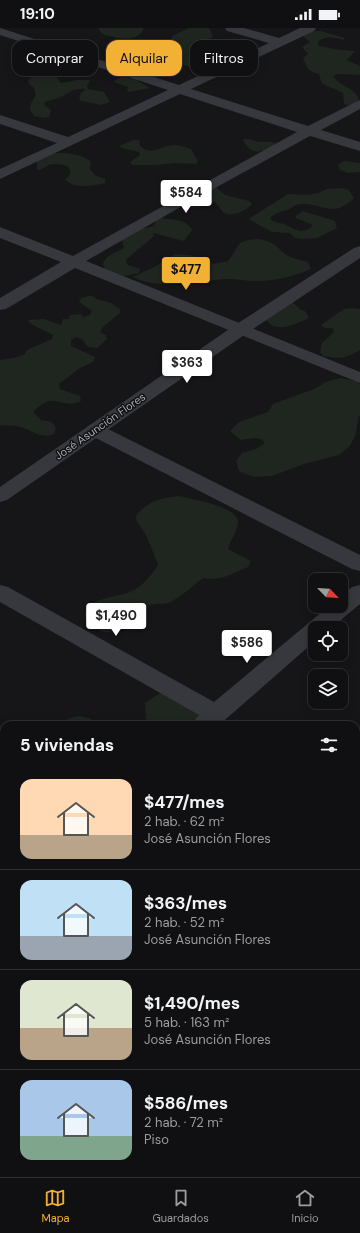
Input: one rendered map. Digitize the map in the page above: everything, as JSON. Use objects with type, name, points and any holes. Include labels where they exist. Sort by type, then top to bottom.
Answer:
[{"type":"street","points":[[231,28],[280,42]]},
{"type":"street","points":[[0,175],[310,28]]},
{"type":"street","points":[[0,31],[360,147]]},
{"type":"street","points":[[0,305],[74,261],[308,130],[360,104]]},
{"type":"street","points":[[0,119],[68,142]]},
{"type":"street","points":[[0,232],[360,378]]},
{"type":"street","name":"José Asunción Flores","points":[[0,496],[241,329],[360,251]]},
{"type":"street","points":[[95,430],[360,564]]},
{"type":"street","points":[[0,592],[209,719],[308,636]]},
{"type":"street","points":[[326,621],[360,592]]},
{"type":"shaded area","points":[[98,28],[144,28],[141,33],[132,38],[119,38],[102,34]]},
{"type":"shaded area","points":[[189,28],[209,28],[213,37],[205,40],[190,40],[190,67],[182,64],[182,40],[171,40],[172,36]]},
{"type":"shaded area","points":[[310,31],[321,31],[344,38],[344,40],[337,38],[324,38],[318,42],[319,46],[355,51],[347,60],[360,66],[360,75],[338,74],[333,76],[336,80],[352,90],[358,96],[359,101],[353,106],[346,105],[344,103],[343,93],[323,84],[319,74],[307,67],[303,58],[308,54],[302,47],[310,42],[303,36]]},
{"type":"shaded area","points":[[33,76],[56,76],[61,83],[77,80],[89,80],[90,82],[87,85],[88,89],[104,92],[110,102],[101,105],[81,101],[79,99],[81,93],[86,89],[78,89],[61,97],[45,102],[44,104],[51,111],[49,117],[45,118],[34,116],[30,110],[31,103],[36,95],[34,88],[29,84],[28,80]]},
{"type":"shaded area","points":[[122,77],[135,79],[150,88],[129,92],[127,91],[128,87],[114,82]]},
{"type":"shaded area","points":[[133,140],[139,140],[140,146],[149,150],[171,145],[191,149],[198,161],[196,164],[176,163],[132,165],[130,162],[140,155],[139,152],[119,146]]},
{"type":"shaded area","points":[[243,140],[277,144],[263,151],[254,151],[247,146]]},
{"type":"shaded area","points":[[60,153],[77,155],[91,162],[90,169],[95,175],[105,179],[105,183],[85,186],[74,185],[65,180],[71,173],[68,167],[56,164],[51,164],[37,170],[37,160],[46,154]]},
{"type":"shaded area","points":[[345,161],[360,163],[360,172],[348,173],[340,170],[338,164]]},
{"type":"shaded area","points":[[215,186],[225,195],[249,201],[252,204],[243,211],[235,214],[227,214],[223,212],[215,202],[208,203],[200,207],[189,207],[187,204],[189,197]]},
{"type":"shaded area","points":[[341,188],[349,190],[354,198],[340,208],[334,209],[309,204],[299,204],[270,218],[275,222],[300,231],[306,230],[313,225],[296,218],[295,216],[303,211],[335,221],[337,228],[317,238],[302,239],[295,238],[290,233],[272,232],[250,220],[250,218],[288,194],[308,195],[327,189]]},
{"type":"shaded area","points":[[164,217],[163,219],[184,222],[190,227],[192,230],[184,241],[153,233],[154,236],[127,259],[126,262],[128,265],[140,269],[139,273],[125,276],[106,272],[103,264],[104,261],[109,256],[124,248],[122,240],[140,228],[154,226],[157,219]]},
{"type":"shaded area","points":[[259,239],[273,244],[286,255],[308,262],[311,269],[279,279],[266,281],[227,279],[179,284],[156,284],[133,277],[156,266],[175,254],[190,255],[214,264],[228,261],[239,244],[245,241]]},
{"type":"shaded area","points":[[88,296],[111,303],[120,309],[120,313],[102,328],[100,332],[106,335],[107,339],[97,348],[88,347],[82,339],[75,337],[71,341],[71,346],[95,357],[93,362],[80,368],[59,384],[60,389],[80,396],[81,401],[68,404],[53,401],[47,402],[33,412],[41,420],[52,422],[56,428],[54,434],[44,436],[21,427],[0,425],[0,360],[18,357],[25,354],[27,350],[52,339],[53,335],[31,324],[28,320],[44,319],[61,325],[63,319],[69,319],[70,315],[81,314],[83,317],[90,315],[92,311],[79,302],[81,298]]},
{"type":"shaded area","points":[[291,301],[301,310],[305,311],[309,317],[307,319],[290,326],[280,327],[270,324],[265,319]]},
{"type":"shaded area","points":[[344,309],[360,309],[360,350],[342,358],[323,356],[320,352],[322,343],[334,332],[333,328],[325,328],[321,325]]},
{"type":"shaded area","points":[[340,378],[356,381],[360,384],[360,415],[355,436],[350,446],[339,455],[304,464],[272,476],[254,477],[239,471],[236,461],[242,453],[256,449],[265,443],[261,439],[254,438],[241,440],[230,431],[239,422],[268,412],[273,404],[314,389],[326,382]]},
{"type":"shaded area","points":[[179,496],[223,508],[231,512],[236,517],[238,523],[237,527],[228,549],[251,561],[248,567],[222,578],[203,578],[173,601],[148,606],[142,610],[129,624],[119,630],[105,632],[95,628],[87,621],[85,614],[87,608],[92,603],[134,590],[146,580],[158,564],[146,535],[137,522],[136,516],[145,507],[155,501]]},
{"type":"shaded area","points":[[170,691],[185,701],[198,714],[200,721],[149,721],[146,719],[145,703],[160,693]]},
{"type":"shaded area","points":[[80,716],[93,721],[67,721],[69,718]]}]
